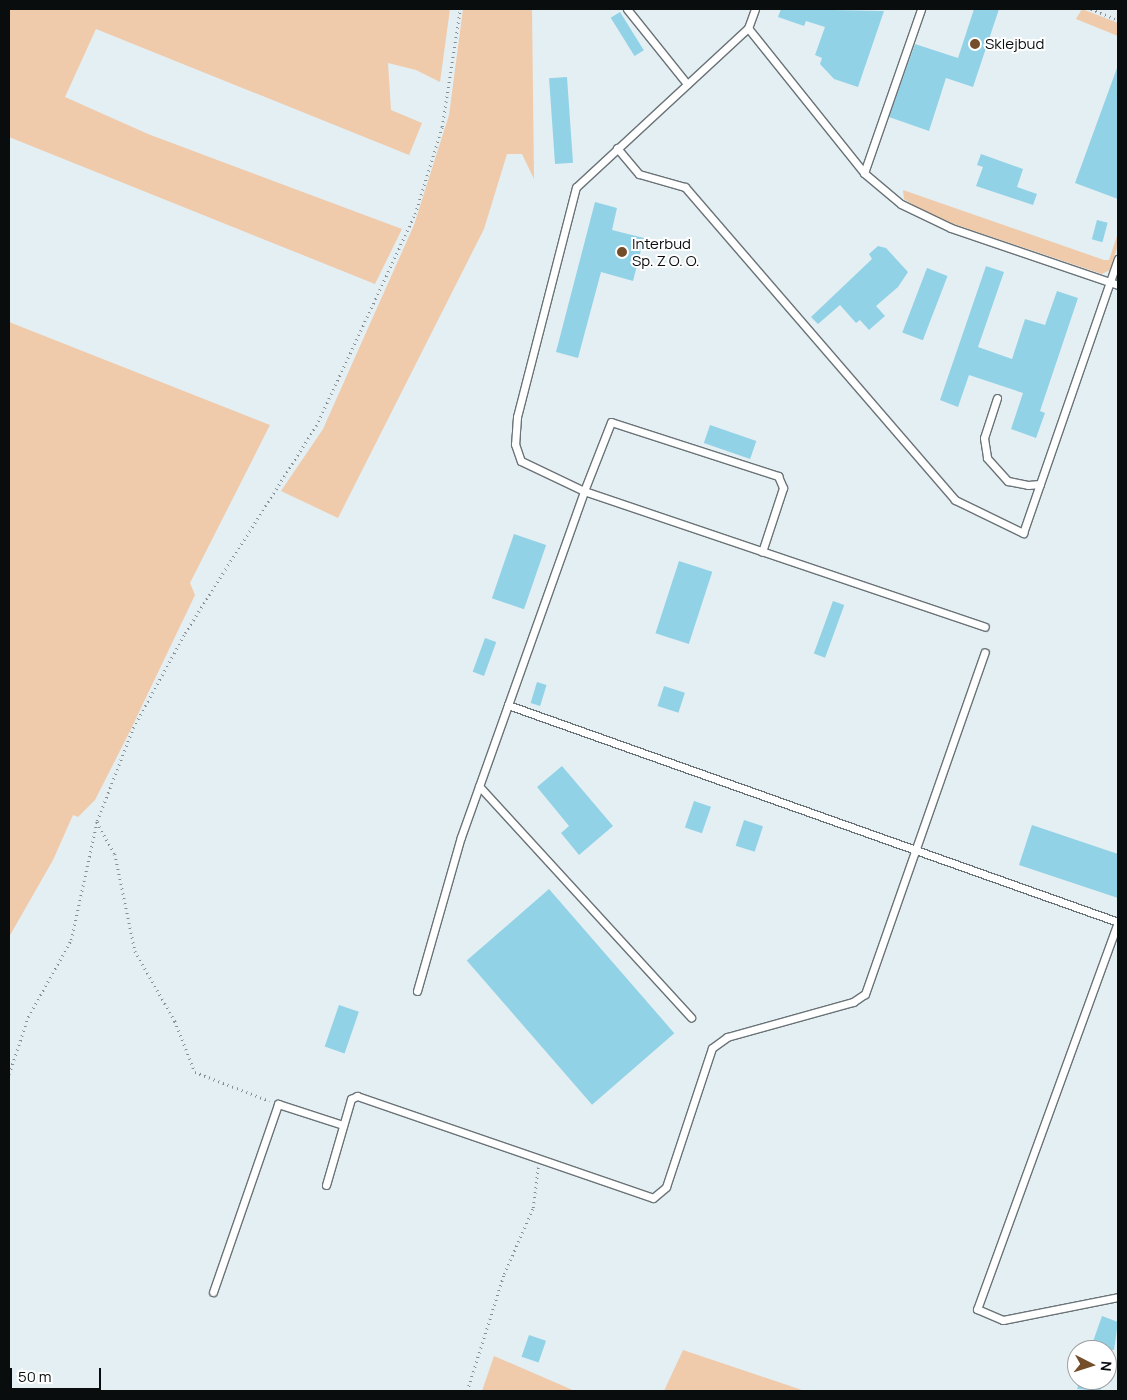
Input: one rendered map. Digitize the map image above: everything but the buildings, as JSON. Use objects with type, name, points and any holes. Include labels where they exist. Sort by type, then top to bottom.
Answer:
[{"type":"lane","points":[[627,9],[687,84]]},
{"type":"lane","points":[[755,9],[748,28],[576,187],[517,417],[515,444],[521,461],[584,491],[984,627]]},
{"type":"lane","points":[[864,172],[921,9]]},
{"type":"lane","points":[[748,28],[864,172],[901,204],[919,216],[1118,285]]},
{"type":"lane","points":[[617,148],[635,172],[685,187],[955,500],[1023,533],[1118,259]]},
{"type":"lane","points":[[997,398],[984,438],[992,467],[1008,480],[1028,485],[1040,484]]},
{"type":"lane","points":[[416,991],[479,786],[584,491],[611,422],[778,476],[783,488],[762,552]]},
{"type":"lane","points":[[326,1185],[351,1099],[357,1096],[653,1198],[666,1187],[712,1048],[727,1037],[853,1002],[865,994],[913,850],[985,652]]},
{"type":"lane","points":[[508,705],[1118,922],[977,1309],[1003,1320],[1118,1297]]},
{"type":"lane","points":[[479,786],[691,1016]]},
{"type":"lane","points":[[213,1292],[278,1104],[343,1125]]},
{"type":"path","points":[[9,1074],[28,1017],[71,940],[97,821],[133,728],[185,633],[316,426],[415,214],[442,127],[460,9]]},
{"type":"path","points":[[1091,9],[1118,20]]},
{"type":"path","points":[[97,821],[115,854],[134,950],[175,1021],[195,1072],[278,1104]]},
{"type":"path","points":[[467,1391],[504,1274],[533,1208],[539,1159]]},
{"type":"shaded area","points":[[9,9],[450,9],[440,82],[416,70],[388,63],[391,110],[422,123],[409,155],[96,29],[65,97],[148,134],[402,229],[375,284],[9,137]]},
{"type":"shaded area","points":[[463,9],[532,9],[534,179],[522,154],[507,154],[484,229],[338,518],[281,491],[323,429],[414,225],[449,115]]},
{"type":"shaded area","points":[[1082,9],[1118,23],[1118,36],[1076,19]]},
{"type":"shaded area","points":[[903,190],[1104,260],[1109,260],[1118,233],[1118,245],[1110,270],[1102,274],[933,217],[904,199]]},
{"type":"shaded area","points":[[9,322],[270,425],[190,583],[195,595],[95,800],[78,817],[73,815],[53,860],[9,937]]},
{"type":"shaded area","points":[[683,1350],[802,1390],[806,1391],[664,1391]]},
{"type":"shaded area","points":[[494,1356],[575,1391],[482,1391]]},
{"type":"place","name":"Sklejbud","points":[[975,44]]},
{"type":"place","name":"Interbud Sp. Z O. O.","points":[[622,252]]}]
